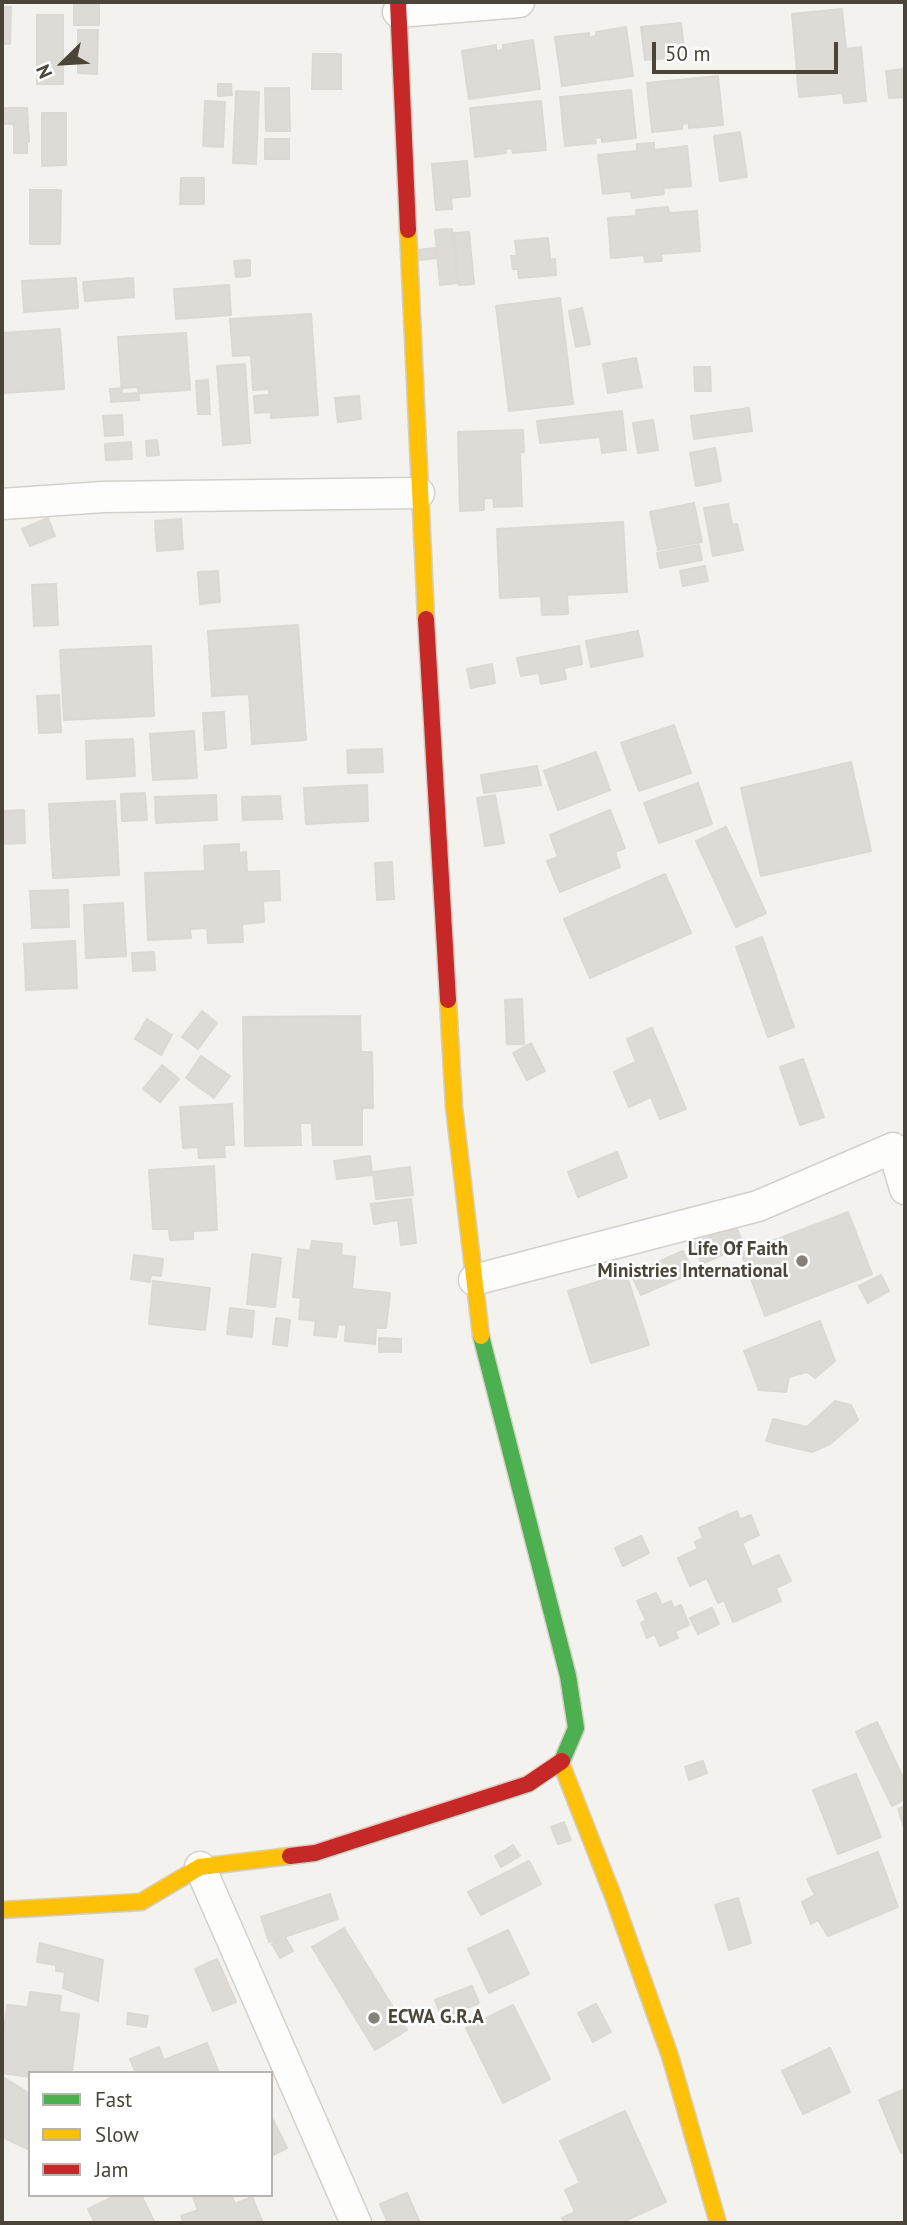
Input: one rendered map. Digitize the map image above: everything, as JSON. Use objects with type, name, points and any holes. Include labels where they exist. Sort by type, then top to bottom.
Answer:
[{"type":"street","points":[[2,1910],[141,1902],[200,1867],[314,1853],[528,1784],[561,1763],[576,1728],[568,1676],[482,1347],[454,1107],[419,494],[398,7],[519,2]]},
{"type":"street","points":[[2,504],[103,497],[419,494]]},
{"type":"street","points":[[474,1280],[758,1206],[899,1147],[905,1189]]},
{"type":"street","points":[[561,1763],[613,1896],[670,2056],[718,2223]]},
{"type":"street","points":[[200,1867],[356,2223]]},
{"type":"building","points":[[74,2],[99,2],[99,25],[74,25]]},
{"type":"building","points":[[2,7],[11,7],[10,44],[2,44]]},
{"type":"building","points":[[842,9],[846,49],[861,47],[866,101],[844,103],[843,93],[799,97],[792,14]]},
{"type":"building","points":[[37,15],[63,15],[63,84],[37,84]]},
{"type":"building","points":[[681,23],[685,56],[645,60],[641,27]]},
{"type":"building","points":[[626,27],[633,76],[562,86],[555,37],[589,33],[589,38],[596,36],[596,32]]},
{"type":"building","points":[[78,30],[98,30],[97,74],[78,73]]},
{"type":"building","points":[[533,40],[540,89],[469,99],[462,51],[496,45],[496,51],[503,50],[503,45]]},
{"type":"building","points":[[313,54],[341,54],[341,89],[312,89]]},
{"type":"building","points":[[905,69],[905,97],[889,98],[886,71]]},
{"type":"building","points":[[718,76],[723,125],[689,128],[689,123],[682,124],[682,129],[652,132],[647,83]]},
{"type":"building","points":[[218,84],[231,84],[232,95],[218,96]]},
{"type":"building","points":[[265,88],[289,88],[290,131],[266,131]]},
{"type":"building","points":[[631,90],[636,138],[602,142],[602,137],[595,138],[596,143],[565,146],[560,97]]},
{"type":"building","points":[[236,91],[259,92],[256,164],[233,163]]},
{"type":"building","points":[[205,101],[225,102],[223,147],[203,146]]},
{"type":"building","points":[[541,101],[546,150],[513,153],[512,148],[505,149],[506,153],[475,157],[470,108]]},
{"type":"building","points":[[2,108],[27,108],[27,153],[14,153],[14,124],[2,124]]},
{"type":"building","points":[[42,113],[66,113],[66,165],[42,166]]},
{"type":"building","points":[[740,132],[747,177],[720,181],[714,136]]},
{"type":"building","points":[[265,139],[289,139],[289,159],[265,159]]},
{"type":"building","points":[[654,143],[654,150],[687,146],[691,186],[663,188],[664,194],[632,198],[631,191],[603,194],[598,155],[637,151],[637,144]]},
{"type":"building","points":[[467,161],[470,196],[451,198],[452,209],[436,210],[432,164]]},
{"type":"building","points":[[181,178],[204,178],[204,204],[180,204]]},
{"type":"building","points":[[30,190],[61,190],[60,244],[30,244]]},
{"type":"building","points":[[668,207],[669,213],[697,211],[700,251],[661,254],[662,261],[645,262],[644,255],[611,258],[608,218],[636,216],[636,210]]},
{"type":"building","points":[[452,229],[457,283],[440,285],[435,230]]},
{"type":"building","points":[[469,232],[474,284],[459,285],[454,233]]},
{"type":"building","points":[[548,238],[550,260],[555,259],[556,275],[519,278],[518,269],[513,269],[511,256],[517,256],[515,241]]},
{"type":"building","points":[[436,248],[437,258],[419,260],[418,250]]},
{"type":"building","points":[[250,260],[250,276],[236,277],[234,261]]},
{"type":"building","points":[[76,278],[78,308],[24,312],[22,281]]},
{"type":"building","points":[[133,278],[134,297],[85,301],[83,282]]},
{"type":"building","points":[[229,285],[231,315],[176,319],[174,289]]},
{"type":"building","points":[[560,298],[573,404],[509,411],[496,306]]},
{"type":"building","points":[[582,308],[590,344],[576,347],[569,311]]},
{"type":"building","points":[[311,314],[318,415],[271,418],[271,412],[255,413],[254,396],[269,395],[269,389],[253,390],[251,355],[233,356],[230,319]]},
{"type":"building","points":[[60,329],[64,389],[2,393],[2,333]]},
{"type":"building","points":[[186,333],[190,390],[122,394],[118,337]]},
{"type":"building","points":[[636,358],[642,387],[608,393],[603,364]]},
{"type":"building","points":[[245,364],[250,443],[223,445],[217,366]]},
{"type":"building","points":[[694,367],[710,367],[711,391],[695,391]]},
{"type":"building","points":[[208,380],[210,414],[198,414],[196,381]]},
{"type":"building","points":[[138,387],[139,400],[111,402],[110,389]]},
{"type":"building","points":[[359,396],[361,419],[338,422],[335,398]]},
{"type":"building","points":[[749,408],[752,431],[694,439],[691,416]]},
{"type":"building","points":[[622,411],[626,450],[602,453],[600,437],[540,443],[537,421]]},
{"type":"building","points":[[122,415],[123,435],[105,436],[103,416]]},
{"type":"building","points":[[653,420],[658,450],[638,453],[633,423]]},
{"type":"building","points":[[523,430],[524,452],[520,452],[522,506],[494,507],[493,498],[484,498],[484,510],[460,511],[458,432]]},
{"type":"building","points":[[157,440],[159,455],[147,456],[146,441]]},
{"type":"building","points":[[131,442],[132,459],[106,460],[105,444]]},
{"type":"building","points":[[715,448],[721,481],[696,486],[690,453]]},
{"type":"building","points":[[694,503],[702,542],[658,550],[650,512]]},
{"type":"building","points":[[728,504],[732,525],[737,524],[743,550],[713,556],[704,508]]},
{"type":"building","points":[[48,518],[55,536],[30,546],[22,529]]},
{"type":"building","points":[[181,519],[183,549],[157,551],[155,521]]},
{"type":"building","points":[[623,522],[627,592],[567,595],[568,614],[542,615],[541,596],[500,598],[497,529]]},
{"type":"building","points":[[699,545],[702,560],[660,568],[657,553]]},
{"type":"building","points":[[705,566],[708,581],[683,586],[680,571]]},
{"type":"building","points":[[218,571],[220,602],[200,604],[198,572]]},
{"type":"building","points":[[56,584],[58,625],[34,626],[32,585]]},
{"type":"building","points":[[298,625],[306,740],[252,744],[249,694],[212,696],[208,631]]},
{"type":"building","points":[[638,631],[643,656],[591,667],[586,641]]},
{"type":"building","points":[[151,646],[154,716],[64,720],[60,650]]},
{"type":"building","points":[[579,646],[582,664],[564,668],[566,679],[541,684],[539,673],[521,676],[517,658]]},
{"type":"building","points":[[492,664],[495,683],[471,688],[467,669]]},
{"type":"building","points":[[59,695],[61,732],[39,733],[37,696]]},
{"type":"building","points":[[224,712],[226,748],[205,750],[203,713]]},
{"type":"building","points":[[674,725],[691,773],[639,791],[621,743]]},
{"type":"building","points":[[194,731],[197,778],[153,780],[150,734]]},
{"type":"building","points":[[133,739],[135,776],[87,779],[86,741]]},
{"type":"building","points":[[382,749],[383,772],[348,773],[347,750]]},
{"type":"building","points":[[596,752],[610,790],[558,810],[544,771]]},
{"type":"building","points":[[851,762],[871,851],[761,876],[741,788]]},
{"type":"building","points":[[537,766],[541,785],[484,793],[481,775]]},
{"type":"building","points":[[698,783],[712,824],[659,843],[644,803]]},
{"type":"building","points":[[367,785],[368,821],[306,824],[304,788]]},
{"type":"building","points":[[145,793],[147,820],[122,821],[121,794]]},
{"type":"building","points":[[216,795],[217,820],[156,823],[155,797]]},
{"type":"building","points":[[495,795],[504,843],[485,846],[477,798]]},
{"type":"building","points":[[280,796],[282,819],[243,820],[242,797]]},
{"type":"building","points":[[115,801],[119,875],[53,878],[49,804]]},
{"type":"building","points":[[24,810],[25,843],[2,844],[2,811]]},
{"type":"building","points":[[610,810],[625,848],[615,852],[620,867],[560,892],[547,861],[558,857],[550,835]]},
{"type":"building","points":[[726,827],[766,913],[736,927],[696,841]]},
{"type":"building","points":[[239,844],[239,853],[246,852],[247,872],[279,871],[280,900],[263,901],[264,922],[242,924],[243,942],[208,943],[207,928],[190,929],[191,938],[148,940],[145,873],[205,871],[204,846]]},
{"type":"building","points":[[392,862],[394,899],[377,900],[375,863]]},
{"type":"building","points":[[665,874],[691,933],[590,978],[564,919]]},
{"type":"building","points":[[68,890],[69,927],[32,928],[30,891]]},
{"type":"building","points":[[123,903],[126,956],[86,958],[84,905]]},
{"type":"building","points":[[762,937],[794,1027],[768,1037],[736,947]]},
{"type":"building","points":[[75,941],[77,988],[26,990],[24,944]]},
{"type":"building","points":[[154,952],[155,970],[133,971],[132,953]]},
{"type":"building","points":[[522,999],[524,1044],[507,1044],[505,1000]]},
{"type":"building","points":[[202,1011],[217,1023],[198,1049],[182,1037]]},
{"type":"building","points":[[360,1016],[361,1052],[372,1052],[373,1108],[362,1108],[362,1145],[313,1145],[312,1123],[300,1123],[301,1145],[245,1146],[243,1017]]},
{"type":"building","points":[[147,1019],[172,1035],[161,1055],[135,1039]]},
{"type":"building","points":[[652,1028],[686,1109],[660,1119],[651,1097],[629,1107],[614,1072],[636,1062],[627,1039]]},
{"type":"building","points":[[531,1043],[545,1071],[527,1080],[513,1053]]},
{"type":"building","points":[[201,1056],[230,1076],[214,1098],[186,1078]]},
{"type":"building","points":[[803,1059],[824,1117],[800,1125],[780,1067]]},
{"type":"building","points":[[162,1065],[179,1079],[160,1102],[143,1089]]},
{"type":"building","points":[[232,1104],[234,1145],[224,1145],[225,1157],[199,1158],[198,1147],[183,1148],[180,1107]]},
{"type":"building","points":[[617,1152],[627,1177],[578,1197],[568,1172]]},
{"type":"building","points":[[370,1156],[372,1175],[337,1179],[334,1161]]},
{"type":"building","points":[[214,1166],[217,1230],[193,1231],[193,1239],[170,1240],[169,1229],[153,1229],[149,1170]]},
{"type":"building","points":[[410,1167],[413,1195],[376,1199],[373,1172]]},
{"type":"building","points":[[411,1199],[416,1243],[401,1245],[398,1220],[374,1224],[371,1204]]},
{"type":"building","points":[[848,1212],[872,1274],[765,1316],[741,1253]]},
{"type":"building","points":[[735,1225],[744,1245],[702,1264],[693,1244]]},
{"type":"building","points":[[312,1241],[342,1244],[341,1255],[355,1257],[352,1289],[390,1293],[386,1328],[376,1328],[375,1344],[345,1341],[346,1325],[338,1324],[336,1337],[314,1335],[316,1321],[299,1319],[301,1298],[293,1297],[298,1249],[310,1251]]},
{"type":"building","points":[[683,1251],[693,1272],[641,1295],[631,1274]]},
{"type":"building","points":[[252,1254],[281,1258],[275,1307],[247,1304]]},
{"type":"building","points":[[134,1255],[163,1259],[161,1276],[151,1275],[150,1282],[131,1279]]},
{"type":"building","points":[[626,1273],[649,1345],[591,1363],[568,1291]]},
{"type":"building","points":[[881,1275],[889,1291],[868,1303],[859,1286]]},
{"type":"building","points":[[153,1281],[210,1288],[205,1330],[149,1324]]},
{"type":"building","points":[[230,1308],[254,1311],[252,1337],[227,1334]]},
{"type":"building","points":[[276,1318],[290,1320],[287,1346],[273,1344]]},
{"type":"building","points":[[820,1321],[835,1361],[815,1378],[807,1372],[789,1377],[786,1392],[759,1390],[744,1351]]},
{"type":"building","points":[[379,1338],[401,1339],[401,1352],[379,1352]]},
{"type":"building","points":[[835,1401],[851,1405],[858,1420],[830,1444],[812,1452],[766,1441],[773,1419],[807,1427]]},
{"type":"building","points":[[737,1511],[740,1520],[751,1515],[759,1535],[742,1543],[752,1567],[779,1555],[791,1581],[776,1588],[781,1601],[733,1622],[724,1600],[718,1603],[707,1578],[690,1586],[678,1558],[698,1549],[695,1542],[703,1538],[699,1528]]},
{"type":"building","points":[[641,1536],[649,1553],[623,1566],[615,1548]]},
{"type":"building","points":[[656,1593],[662,1605],[671,1601],[674,1608],[681,1605],[689,1625],[675,1631],[678,1638],[660,1646],[655,1634],[647,1638],[641,1623],[646,1620],[637,1601]]},
{"type":"building","points":[[712,1608],[719,1624],[698,1634],[690,1618]]},
{"type":"building","points":[[877,1722],[905,1782],[905,1799],[892,1806],[856,1732]]},
{"type":"building","points":[[703,1761],[707,1773],[689,1780],[685,1767]]},
{"type":"building","points":[[856,1774],[881,1837],[838,1854],[813,1790]]},
{"type":"building","points":[[905,1806],[905,1830],[898,1809]]},
{"type":"building","points":[[564,1822],[571,1840],[558,1844],[551,1827]]},
{"type":"building","points":[[513,1845],[520,1856],[501,1867],[495,1856]]},
{"type":"building","points":[[878,1852],[898,1907],[828,1936],[818,1920],[811,1924],[802,1902],[815,1895],[807,1879]]},
{"type":"building","points":[[529,1861],[541,1884],[481,1915],[468,1892]]},
{"type":"building","points":[[330,1894],[338,1919],[269,1942],[261,1917]]},
{"type":"building","points":[[738,1898],[751,1943],[729,1950],[715,1905]]},
{"type":"building","points":[[344,1928],[407,2030],[375,2050],[312,1947]]},
{"type":"building","points":[[508,1930],[529,1974],[489,1993],[468,1949]]},
{"type":"building","points":[[285,1937],[293,1951],[280,1958],[272,1944]]},
{"type":"building","points":[[40,1943],[103,1960],[98,2001],[63,1988],[65,1972],[56,1971],[56,1965],[37,1962]]},
{"type":"building","points":[[217,1959],[236,2002],[213,2011],[195,1969]]},
{"type":"building","points":[[472,1986],[479,2003],[442,2018],[435,2000]]},
{"type":"building","points":[[30,1992],[61,1996],[59,2012],[79,2014],[72,2071],[28,2071],[28,2077],[2,2073],[7,2005],[28,2007]]},
{"type":"building","points":[[596,2004],[611,2032],[593,2042],[578,2013]]},
{"type":"building","points":[[513,2005],[550,2079],[503,2103],[466,2028]]},
{"type":"building","points":[[128,2013],[148,2016],[146,2027],[127,2024]]},
{"type":"building","points":[[207,2043],[218,2071],[135,2071],[130,2059],[159,2047],[164,2060]]},
{"type":"building","points":[[830,2048],[850,2092],[803,2114],[782,2071]]},
{"type":"building","points":[[3,2077],[28,2093],[28,2149],[2,2137]]},
{"type":"building","points":[[905,2089],[905,2151],[901,2153],[879,2100]]},
{"type":"building","points":[[625,2111],[666,2202],[620,2223],[564,2223],[562,2218],[575,2212],[565,2190],[580,2183],[560,2141]]},
{"type":"building","points":[[273,2120],[287,2148],[273,2155]]},
{"type":"building","points":[[407,2193],[420,2223],[388,2223],[380,2204]]},
{"type":"building","points":[[113,2197],[142,2197],[155,2223],[95,2223],[88,2209]]},
{"type":"building","points":[[193,2197],[233,2197],[235,2204],[252,2197],[263,2223],[184,2223],[181,2216],[198,2210]]},
{"type":"traffic: fast","points":[[481,1336],[568,1676],[576,1728],[562,1761]]},
{"type":"traffic: slow","points":[[408,230],[426,619]]},
{"type":"traffic: slow","points":[[448,1000],[454,1107],[481,1336]]},
{"type":"traffic: slow","points":[[561,1763],[613,1896],[670,2056],[718,2223]]},
{"type":"traffic: slow","points":[[2,1910],[141,1902],[200,1867],[290,1856]]},
{"type":"traffic: jam","points":[[398,2],[408,230]]},
{"type":"traffic: jam","points":[[426,619],[448,1000]]},
{"type":"traffic: jam","points":[[290,1856],[315,1853],[528,1784],[562,1761]]},
{"type":"place","name":"Life Of Faith Ministries International","points":[[802,1261]]},
{"type":"place","name":"ECWA G.R.A","points":[[374,2018]]}]
